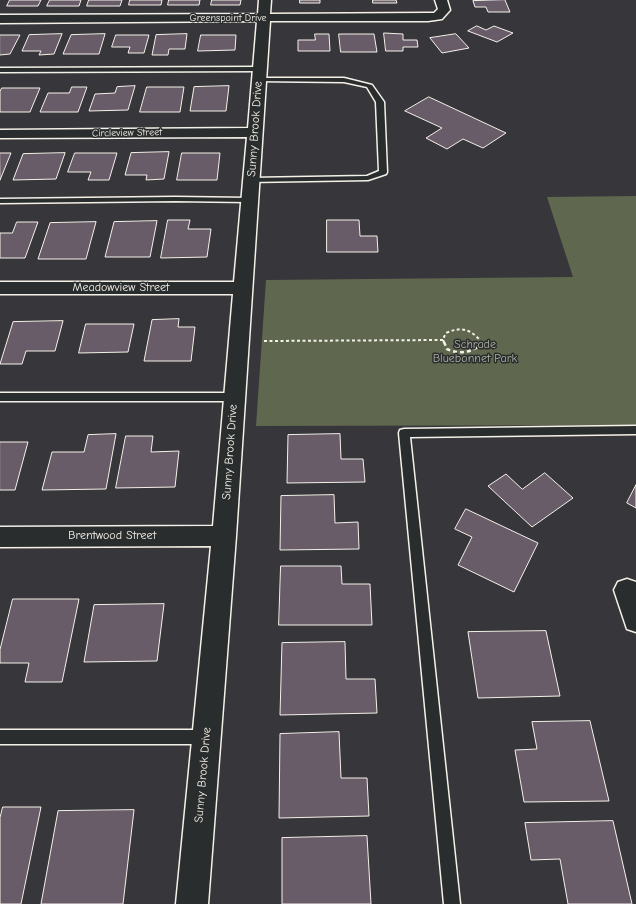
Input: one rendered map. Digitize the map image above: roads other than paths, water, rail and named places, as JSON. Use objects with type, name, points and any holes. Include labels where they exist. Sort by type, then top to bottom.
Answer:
[{"type":"street","name":"Greenspoint Drive","points":[[0,19],[264,9],[438,16],[444,10],[441,0]]},
{"type":"street","name":"Sunny Brook Drive","points":[[192,904],[224,536],[264,9]]},
{"type":"street","name":"Circleview Street","points":[[0,134],[255,132]]},
{"type":"street","name":"Meadowview Street","points":[[0,288],[243,288]]},
{"type":"street","name":"Brentwood Street","points":[[0,537],[224,536]]},
{"type":"street","points":[[627,590],[636,620]]},
{"type":"lane","points":[[0,70],[259,75],[344,80],[370,86],[380,102],[383,172],[368,178],[175,198],[0,201]]},
{"type":"lane","points":[[0,397],[235,397]]},
{"type":"lane","points":[[452,904],[404,433],[636,430]]},
{"type":"lane","points":[[0,737],[207,737]]},
{"type":"park label","name":"Schrade Bluebonnet Park","points":[[475,352]]}]
